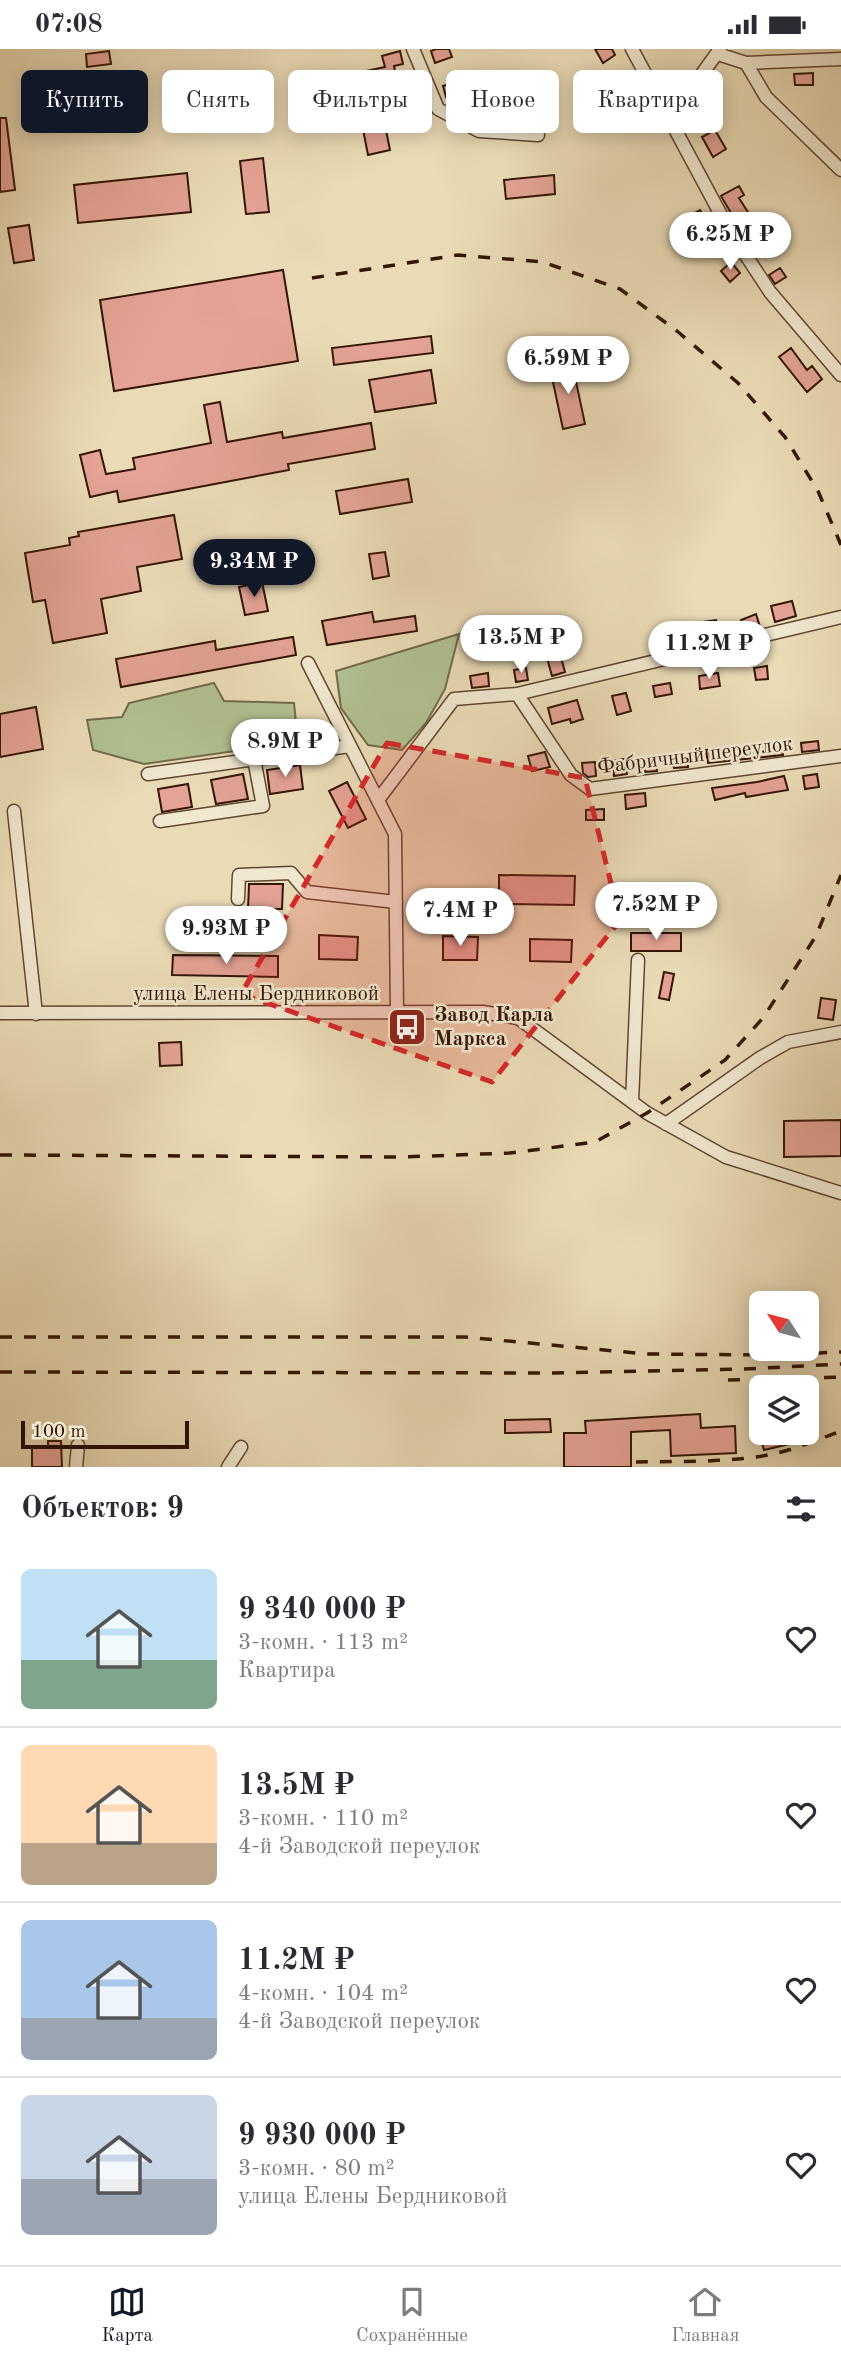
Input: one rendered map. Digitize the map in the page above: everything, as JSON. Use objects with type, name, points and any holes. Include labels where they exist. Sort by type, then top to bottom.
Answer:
[{"type":"street","points":[[413,49],[439,110],[479,131],[538,135]]},
{"type":"street","points":[[632,49],[642,70]]},
{"type":"street","points":[[706,70],[719,52],[746,63],[841,59]]},
{"type":"street","points":[[746,63],[766,97],[841,170]]},
{"type":"street","points":[[675,133],[728,228],[770,292],[841,375]]},
{"type":"street","points":[[378,800],[454,699],[517,694],[841,617]]},
{"type":"street","points":[[308,663],[395,834],[397,1012]]},
{"type":"street","name":"Фабричный переулок","points":[[517,694],[571,775],[590,789],[841,756]]},
{"type":"street","points":[[148,774],[350,745]]},
{"type":"street","points":[[160,821],[263,806],[254,759]]},
{"type":"street","points":[[14,811],[36,1014]]},
{"type":"street","points":[[238,899],[239,875],[291,873],[307,892],[396,902]]},
{"type":"street","points":[[632,1102],[638,960]]},
{"type":"street","name":"улица Елены Бердниковой","points":[[0,1013],[483,1012],[518,1018],[632,1102],[726,1157],[841,1193]]},
{"type":"street","points":[[666,1124],[760,1058],[788,1042],[841,1032]]},
{"type":"street","points":[[76,1467],[78,1445]]},
{"type":"street","points":[[228,1467],[241,1447]]},
{"type":"highlighted area","points":[[387,743],[585,778],[620,920],[492,1082],[241,994]]},
{"type":"green space","points":[[459,634],[445,689],[426,723],[402,750],[368,745],[341,708],[336,671]]},
{"type":"green space","points":[[214,683],[224,701],[294,703],[298,742],[144,764],[93,750],[87,720],[122,717],[129,703]]},
{"type":"building","points":[[449,49],[452,57],[435,63],[431,51]]},
{"type":"building","points":[[595,49],[612,49],[615,55],[603,63]]},
{"type":"building","points":[[109,51],[111,64],[87,67],[86,54]]},
{"type":"building","points":[[400,51],[403,64],[394,66],[395,70],[371,70],[385,67],[382,56]]},
{"type":"building","points":[[813,73],[813,85],[795,85],[794,74]]},
{"type":"building","points":[[0,118],[6,118],[15,190],[0,192]]},
{"type":"building","points":[[364,133],[387,133],[390,150],[368,155]]},
{"type":"building","points":[[717,133],[726,149],[713,157],[702,137]]},
{"type":"building","points":[[263,158],[269,212],[246,214],[240,161]]},
{"type":"building","points":[[187,173],[191,212],[78,223],[74,185]]},
{"type":"building","points":[[554,175],[555,194],[506,199],[504,180]]},
{"type":"building","points":[[739,186],[744,195],[739,198],[751,217],[738,225],[721,196]]},
{"type":"building","points":[[700,210],[705,220],[690,228],[685,218]]},
{"type":"building","points":[[29,225],[34,260],[14,263],[8,228]]},
{"type":"building","points":[[765,235],[771,246],[757,254],[751,242]]},
{"type":"building","points":[[731,262],[740,273],[730,282],[721,271]]},
{"type":"building","points":[[780,268],[786,277],[775,284],[769,275]]},
{"type":"building","points":[[283,270],[298,361],[114,391],[100,300]]},
{"type":"building","points":[[431,336],[433,353],[334,365],[332,348]]},
{"type":"building","points":[[791,348],[807,370],[812,366],[822,379],[807,392],[779,357]]},
{"type":"building","points":[[572,363],[585,424],[563,429],[550,368]]},
{"type":"building","points":[[431,370],[436,403],[375,412],[369,380]]},
{"type":"building","points":[[220,402],[227,442],[282,432],[283,438],[371,423],[375,449],[288,464],[289,470],[119,502],[117,491],[90,497],[80,455],[100,450],[106,474],[135,469],[133,458],[211,443],[204,405]]},
{"type":"building","points":[[408,479],[412,502],[340,514],[336,491]]},
{"type":"building","points":[[174,515],[182,559],[137,567],[141,591],[101,599],[107,633],[53,643],[45,600],[33,602],[25,553],[70,545],[69,538],[79,536],[78,532]]},
{"type":"building","points":[[385,552],[389,576],[373,579],[369,554]]},
{"type":"building","points":[[262,582],[268,611],[245,615],[239,587]]},
{"type":"building","points":[[792,601],[796,616],[775,622],[771,606]]},
{"type":"building","points":[[372,612],[374,622],[415,616],[417,631],[327,645],[322,621]]},
{"type":"building","points":[[756,614],[760,627],[744,631],[741,620]]},
{"type":"building","points":[[716,620],[719,635],[705,638],[702,622]]},
{"type":"building","points":[[293,637],[296,655],[121,687],[116,659],[215,641],[216,650]]},
{"type":"building","points":[[560,654],[565,672],[552,676],[547,658]]},
{"type":"building","points":[[767,666],[768,679],[756,680],[754,668]]},
{"type":"building","points":[[526,668],[528,680],[516,682],[514,670]]},
{"type":"building","points":[[488,673],[489,686],[472,688],[470,676]]},
{"type":"building","points":[[718,673],[720,686],[700,689],[699,676]]},
{"type":"building","points":[[670,683],[672,694],[655,697],[653,686]]},
{"type":"building","points":[[626,693],[631,711],[617,715],[612,696]]},
{"type":"building","points":[[577,700],[583,719],[552,724],[548,708]]},
{"type":"building","points":[[36,707],[43,749],[0,757],[0,714]]},
{"type":"building","points":[[818,741],[819,750],[802,752],[801,743]]},
{"type":"building","points":[[781,743],[783,755],[708,763],[706,750],[718,748],[718,752]]},
{"type":"building","points":[[545,752],[550,767],[532,771],[528,756]]},
{"type":"building","points":[[687,753],[688,767],[674,768],[672,754]]},
{"type":"building","points":[[624,759],[627,774],[614,776],[612,761]]},
{"type":"building","points":[[656,760],[657,771],[645,772],[644,761]]},
{"type":"building","points":[[595,762],[596,776],[588,777],[583,773],[582,763]]},
{"type":"building","points":[[300,765],[303,789],[270,794],[267,770]]},
{"type":"building","points":[[243,774],[248,799],[216,804],[211,780]]},
{"type":"building","points":[[817,774],[819,787],[805,789],[803,776]]},
{"type":"building","points":[[784,776],[788,790],[746,797],[745,793],[715,800],[712,788]]},
{"type":"building","points":[[347,782],[366,819],[348,828],[329,791]]},
{"type":"building","points":[[188,784],[192,807],[162,812],[158,789]]},
{"type":"building","points":[[645,793],[646,806],[626,809],[625,795]]},
{"type":"building","points":[[604,809],[604,820],[586,820],[586,810]]},
{"type":"building","points":[[499,875],[575,876],[574,905],[499,904]]},
{"type":"building","points":[[610,883],[672,883],[672,904],[610,904]]},
{"type":"building","points":[[249,884],[283,884],[282,909],[248,909]]},
{"type":"building","points":[[631,933],[681,933],[681,951],[631,951]]},
{"type":"building","points":[[319,935],[358,937],[357,960],[319,959]]},
{"type":"building","points":[[443,936],[478,937],[477,960],[443,960]]},
{"type":"building","points":[[530,939],[572,940],[571,962],[530,961]]},
{"type":"building","points":[[173,955],[278,956],[278,977],[172,975]]},
{"type":"building","points":[[664,972],[674,974],[669,1000],[659,998]]},
{"type":"building","points":[[821,998],[836,1000],[833,1020],[818,1018]]},
{"type":"building","points":[[181,1042],[182,1065],[160,1066],[159,1043]]},
{"type":"building","points":[[841,1120],[841,1156],[784,1157],[784,1121]]},
{"type":"building","points":[[700,1414],[701,1428],[735,1426],[736,1453],[671,1456],[670,1430],[631,1432],[631,1467],[564,1467],[564,1433],[586,1433],[585,1421]]},
{"type":"building","points":[[550,1419],[551,1432],[505,1433],[505,1420]]},
{"type":"building","points":[[48,1441],[61,1441],[62,1467],[32,1467],[32,1448],[48,1448]]},
{"type":"building","points":[[763,1445],[785,1445],[764,1450]]},
{"type":"railway","points":[[312,278],[458,255],[543,262],[620,289],[677,331],[738,383],[785,437],[818,491],[841,545]]},
{"type":"railway","points":[[0,1155],[402,1157],[510,1153],[595,1142],[647,1113],[725,1060],[763,1018],[816,936],[841,875]]},
{"type":"railway","points":[[0,1337],[465,1337],[647,1354],[773,1355],[841,1352]]},
{"type":"railway","points":[[0,1372],[554,1373],[841,1364]]},
{"type":"railway","points":[[728,1380],[841,1377]]},
{"type":"railway","points":[[636,1462],[756,1457],[790,1449],[841,1431]]},
{"type":"place","name":"Завод Карла Маркса","points":[[407,1027]]}]
